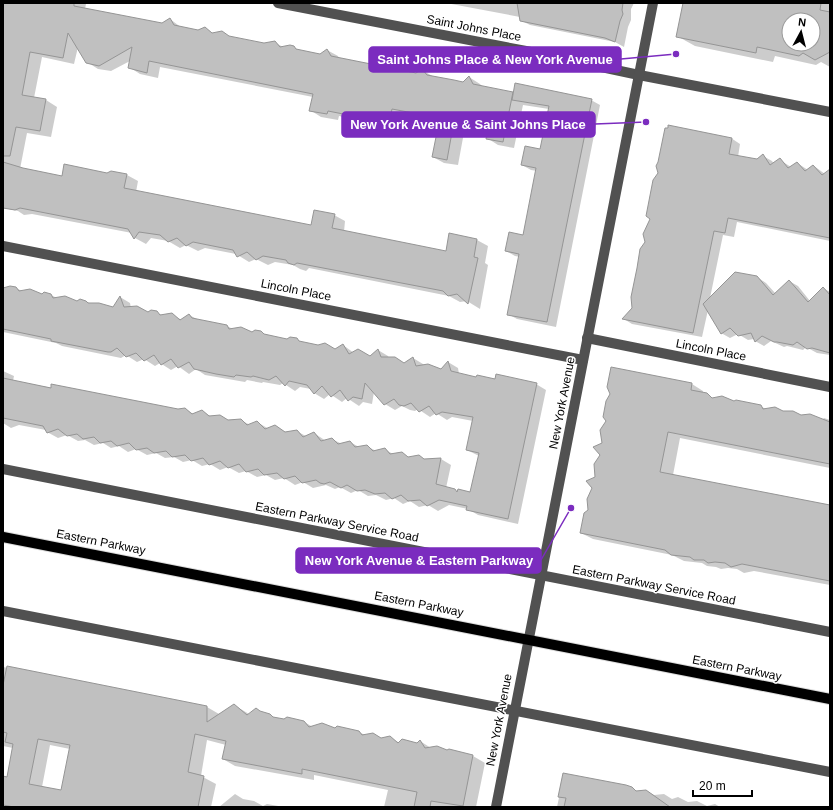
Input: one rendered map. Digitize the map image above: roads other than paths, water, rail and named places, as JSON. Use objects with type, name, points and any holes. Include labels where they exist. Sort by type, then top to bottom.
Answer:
[{"type":"main road","name":"Eastern Parkway","points":[[3,536],[830,699]]},
{"type":"street","name":"Saint Johns Place","points":[[278,3],[830,112]]},
{"type":"street","name":"New York Avenue","points":[[496,807],[653,3]]},
{"type":"street","name":"Lincoln Place","points":[[3,246],[583,360]]},
{"type":"street","name":"Lincoln Place","points":[[587,338],[830,387]]},
{"type":"street","name":"Eastern Parkway Service Road","points":[[3,470],[830,632]]},
{"type":"street","points":[[3,611],[830,772]]},
{"type":"place","name":"Saint Johns Place & New York Avenue","points":[[676,54]]},
{"type":"place","name":"New York Avenue & Saint Johns Place","points":[[646,122]]},
{"type":"place","name":"New York Avenue & Eastern Parkway","points":[[571,508]]}]
